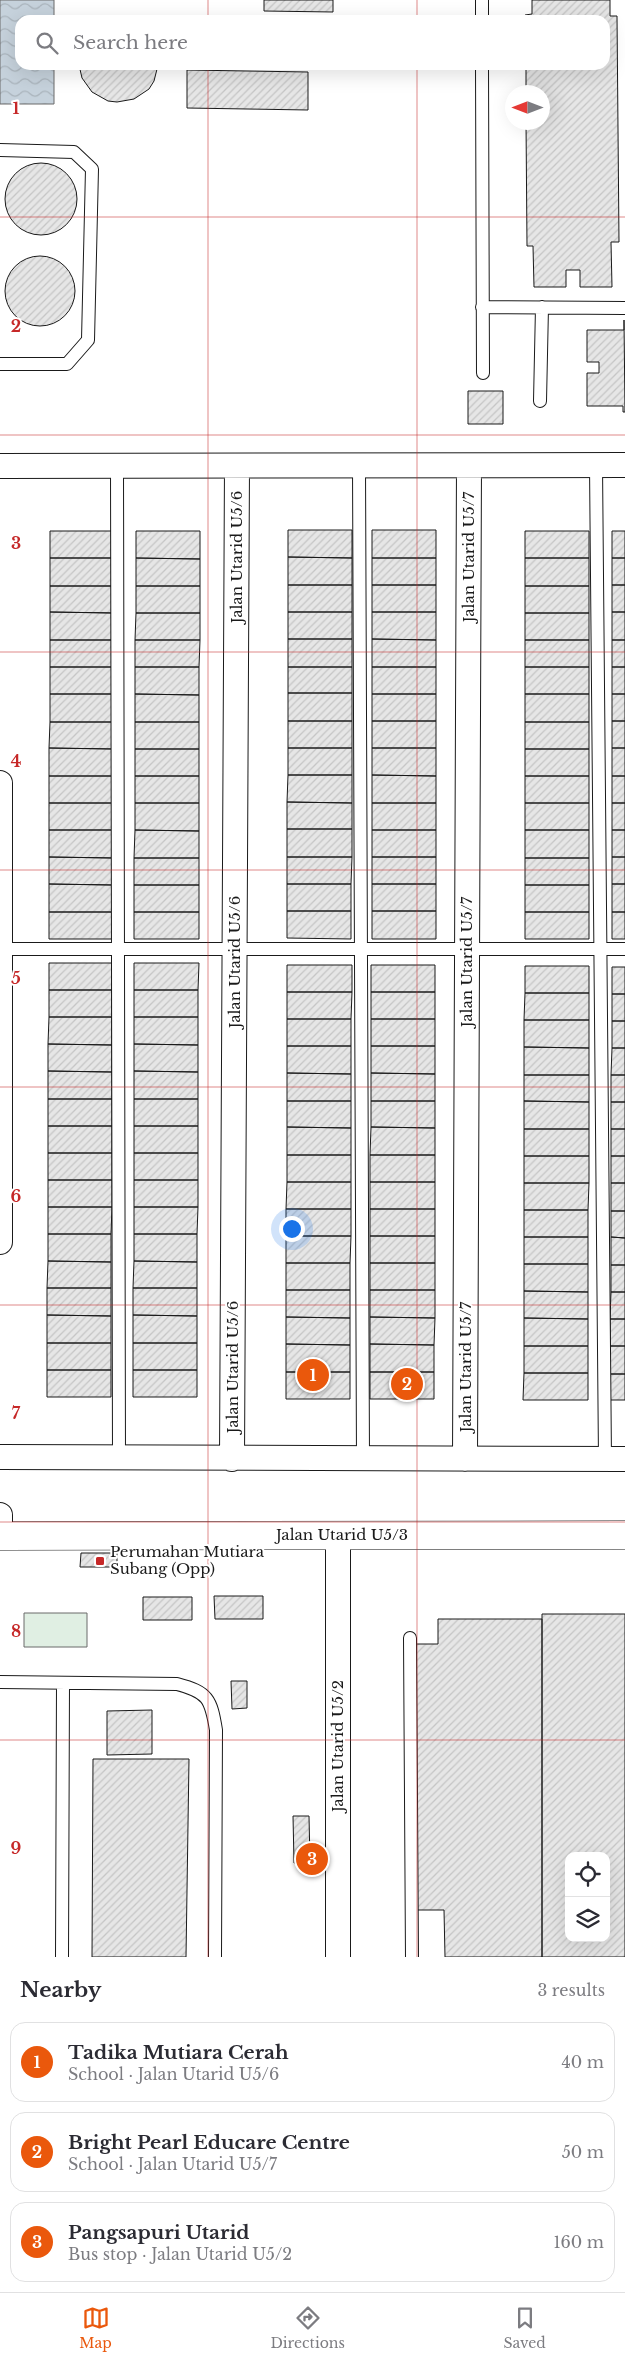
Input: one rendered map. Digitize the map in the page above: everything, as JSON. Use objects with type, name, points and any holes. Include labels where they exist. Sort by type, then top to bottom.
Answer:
[{"type":"street","points":[[0,466],[625,465]]},
{"type":"street","name":"Jalan Utarid U5/6","points":[[232,1458],[237,466]]},
{"type":"street","name":"Jalan Utarid U5/7","points":[[465,1458],[469,466]]},
{"type":"street","points":[[0,783],[0,1242]]},
{"type":"street","points":[[0,1457],[615,1459]]},
{"type":"street","points":[[0,1515],[0,1536]]},
{"type":"street","name":"Jalan Utarid U5/3","points":[[0,1536],[625,1536]]},
{"type":"street","name":"Jalan Utarid U5/2","points":[[338,1536],[338,1957]]},
{"type":"lane","points":[[482,0],[482,15]]},
{"type":"lane","points":[[482,70],[483,373]]},
{"type":"lane","points":[[0,150],[74,152],[92,169],[88,340],[67,364],[0,364]]},
{"type":"lane","points":[[482,307],[625,308]]},
{"type":"lane","points":[[540,401],[542,307]]},
{"type":"lane","points":[[596,465],[599,949],[615,1459]]},
{"type":"lane","points":[[117,466],[119,1458]]},
{"type":"lane","points":[[359,466],[363,1458]]},
{"type":"lane","points":[[1,949],[625,949]]},
{"type":"lane","points":[[410,1638],[412,1957]]},
{"type":"lane","points":[[0,1682],[177,1684],[198,1689],[206,1697],[213,1710],[216,1730],[214,1957]]},
{"type":"lane","points":[[62,1957],[63,1683]]},
{"type":"green space","points":[[24,1613],[87,1613],[87,1647],[24,1647]]},
{"type":"water","points":[[0,0],[54,0],[54,15],[15,15],[15,70],[54,70],[54,104],[0,104]]},
{"type":"building","points":[[264,0],[333,0],[333,12],[264,11]]},
{"type":"building","points":[[532,0],[610,0],[610,15],[525,15],[532,14]]},
{"type":"building","points":[[610,16],[617,16],[619,242],[611,242],[612,287],[580,287],[580,270],[566,270],[566,287],[534,287],[533,246],[527,246],[526,130],[550,130],[550,85],[526,85],[526,70],[610,70]]},
{"type":"building","points":[[80,70],[157,70],[154,81],[149,89],[134,99],[117,102],[108,101],[92,92],[82,78]]},
{"type":"building","points":[[187,70],[308,72],[308,110],[187,108]]},
{"type":"building","points":[[48,163],[67,173],[75,185],[77,199],[75,213],[67,225],[55,233],[34,235],[15,225],[7,213],[5,192],[15,173],[27,165]]},
{"type":"building","points":[[40,256],[59,262],[69,272],[75,291],[69,310],[59,320],[40,326],[21,320],[11,310],[5,291],[11,272],[21,262]]},
{"type":"building","points":[[624,320],[625,412],[623,412],[623,406],[587,406],[587,373],[599,373],[599,362],[587,362],[587,330],[624,330]]},
{"type":"building","points":[[468,391],[503,391],[503,424],[468,424]]},
{"type":"building","points":[[288,530],[352,530],[352,558],[288,557]]},
{"type":"building","points":[[372,530],[436,530],[436,558],[372,558]]},
{"type":"building","points":[[50,531],[114,531],[114,558],[50,558]]},
{"type":"building","points":[[136,531],[200,531],[200,559],[136,558]]},
{"type":"building","points":[[525,531],[589,531],[589,558],[525,558]]},
{"type":"building","points":[[612,531],[625,531],[625,558],[612,558]]},
{"type":"building","points":[[288,557],[352,558],[352,585],[288,585]]},
{"type":"building","points":[[50,558],[114,558],[114,586],[50,586]]},
{"type":"building","points":[[136,558],[200,559],[200,586],[136,586]]},
{"type":"building","points":[[372,558],[436,558],[436,585],[372,585]]},
{"type":"building","points":[[525,558],[589,558],[589,586],[525,586]]},
{"type":"building","points":[[612,558],[625,558],[625,585],[612,585]]},
{"type":"building","points":[[288,585],[352,585],[352,612],[288,612]]},
{"type":"building","points":[[372,585],[436,585],[436,612],[372,612]]},
{"type":"building","points":[[612,585],[625,585],[625,612],[612,612]]},
{"type":"building","points":[[50,586],[114,586],[114,613],[50,612]]},
{"type":"building","points":[[136,586],[200,586],[200,613],[136,613]]},
{"type":"building","points":[[525,586],[589,586],[589,613],[525,613]]},
{"type":"building","points":[[50,612],[114,613],[114,640],[50,640]]},
{"type":"building","points":[[288,612],[352,612],[352,639],[288,639]]},
{"type":"building","points":[[372,612],[436,612],[436,640],[372,639]]},
{"type":"building","points":[[612,612],[625,612],[625,640],[612,640]]},
{"type":"building","points":[[136,613],[200,613],[200,640],[135,640]]},
{"type":"building","points":[[525,613],[589,613],[589,640],[525,640]]},
{"type":"building","points":[[288,639],[352,639],[352,667],[288,667]]},
{"type":"building","points":[[372,639],[436,640],[436,667],[372,667]]},
{"type":"building","points":[[50,640],[114,640],[114,667],[50,667]]},
{"type":"building","points":[[135,640],[200,640],[199,667],[135,667]]},
{"type":"building","points":[[525,640],[589,640],[589,667],[525,667]]},
{"type":"building","points":[[612,640],[625,640],[625,667],[612,667]]},
{"type":"building","points":[[50,667],[114,667],[114,694],[50,694]]},
{"type":"building","points":[[135,667],[199,667],[199,695],[135,694]]},
{"type":"building","points":[[288,667],[352,667],[352,693],[288,693]]},
{"type":"building","points":[[372,667],[436,667],[436,694],[372,694]]},
{"type":"building","points":[[525,667],[589,667],[589,694],[525,694]]},
{"type":"building","points":[[612,667],[625,667],[625,694],[612,694]]},
{"type":"building","points":[[288,693],[352,693],[352,721],[288,721]]},
{"type":"building","points":[[50,694],[114,694],[114,722],[50,722]]},
{"type":"building","points":[[135,694],[199,695],[199,722],[135,722]]},
{"type":"building","points":[[372,694],[436,694],[436,721],[372,721]]},
{"type":"building","points":[[525,694],[589,694],[589,722],[525,722]]},
{"type":"building","points":[[612,694],[625,694],[625,721],[612,721]]},
{"type":"building","points":[[288,721],[352,721],[352,748],[288,748]]},
{"type":"building","points":[[372,721],[436,721],[436,748],[372,748]]},
{"type":"building","points":[[612,721],[625,721],[625,748],[612,748]]},
{"type":"building","points":[[50,722],[114,722],[114,749],[49,748]]},
{"type":"building","points":[[135,722],[199,722],[199,749],[135,749]]},
{"type":"building","points":[[525,722],[589,722],[589,749],[525,749]]},
{"type":"building","points":[[49,748],[114,749],[114,776],[49,776]]},
{"type":"building","points":[[288,748],[352,748],[352,775],[288,775]]},
{"type":"building","points":[[372,748],[436,748],[436,776],[372,775]]},
{"type":"building","points":[[612,748],[625,748],[625,776],[612,776]]},
{"type":"building","points":[[135,749],[199,749],[199,776],[135,776]]},
{"type":"building","points":[[525,749],[589,749],[589,776],[525,776]]},
{"type":"building","points":[[288,775],[352,775],[352,803],[287,802]]},
{"type":"building","points":[[372,775],[436,776],[436,803],[372,803]]},
{"type":"building","points":[[49,776],[114,776],[114,803],[49,803]]},
{"type":"building","points":[[135,776],[199,776],[199,803],[135,803]]},
{"type":"building","points":[[525,776],[589,776],[589,803],[525,803]]},
{"type":"building","points":[[612,776],[625,776],[625,803],[612,803]]},
{"type":"building","points":[[287,802],[352,803],[352,829],[287,829]]},
{"type":"building","points":[[49,803],[114,803],[114,830],[49,830]]},
{"type":"building","points":[[135,803],[199,803],[199,831],[135,830]]},
{"type":"building","points":[[372,803],[436,803],[436,830],[372,830]]},
{"type":"building","points":[[525,803],[589,803],[589,830],[525,830]]},
{"type":"building","points":[[612,803],[625,803],[625,830],[612,830]]},
{"type":"building","points":[[287,829],[352,829],[352,857],[287,857]]},
{"type":"building","points":[[49,830],[114,830],[114,858],[49,857]]},
{"type":"building","points":[[135,830],[199,831],[199,858],[134,858]]},
{"type":"building","points":[[372,830],[436,830],[436,857],[372,857]]},
{"type":"building","points":[[525,830],[589,830],[589,858],[525,858]]},
{"type":"building","points":[[612,830],[625,830],[625,857],[612,857]]},
{"type":"building","points":[[49,857],[114,858],[113,885],[49,884]]},
{"type":"building","points":[[287,857],[352,857],[351,884],[287,884]]},
{"type":"building","points":[[372,857],[436,857],[436,884],[372,884]]},
{"type":"building","points":[[612,857],[625,857],[625,884],[612,884]]},
{"type":"building","points":[[134,858],[199,858],[199,885],[134,885]]},
{"type":"building","points":[[525,858],[589,858],[589,885],[525,885]]},
{"type":"building","points":[[49,884],[113,885],[113,912],[49,912]]},
{"type":"building","points":[[287,884],[351,884],[351,911],[287,911]]},
{"type":"building","points":[[372,884],[436,884],[436,911],[372,911]]},
{"type":"building","points":[[612,884],[625,884],[625,912],[612,912]]},
{"type":"building","points":[[134,885],[199,885],[199,912],[134,912]]},
{"type":"building","points":[[525,885],[589,885],[589,912],[525,912]]},
{"type":"building","points":[[287,911],[351,911],[351,939],[287,938]]},
{"type":"building","points":[[372,911],[436,911],[436,939],[372,939]]},
{"type":"building","points":[[49,912],[113,912],[113,939],[49,939]]},
{"type":"building","points":[[134,912],[199,912],[199,939],[134,939]]},
{"type":"building","points":[[525,912],[589,912],[589,939],[525,939]]},
{"type":"building","points":[[612,912],[625,912],[625,939],[612,939]]},
{"type":"building","points":[[49,963],[113,963],[112,990],[49,990]]},
{"type":"building","points":[[134,963],[199,963],[198,990],[134,990]]},
{"type":"building","points":[[287,965],[352,965],[352,992],[287,992]]},
{"type":"building","points":[[371,965],[435,965],[435,992],[371,992]]},
{"type":"building","points":[[525,966],[589,966],[589,993],[525,993]]},
{"type":"building","points":[[612,967],[625,967],[625,994],[612,994]]},
{"type":"building","points":[[49,990],[112,990],[112,1017],[49,1017]]},
{"type":"building","points":[[134,990],[198,990],[198,1017],[134,1017]]},
{"type":"building","points":[[287,992],[352,992],[351,1019],[287,1019]]},
{"type":"building","points":[[371,992],[435,992],[435,1019],[371,1019]]},
{"type":"building","points":[[525,993],[589,993],[589,1020],[524,1020]]},
{"type":"building","points":[[612,994],[625,994],[625,1021],[612,1021]]},
{"type":"building","points":[[49,1017],[112,1017],[112,1045],[48,1044]]},
{"type":"building","points":[[134,1017],[198,1017],[198,1045],[134,1044]]},
{"type":"building","points":[[287,1019],[351,1019],[351,1046],[287,1046]]},
{"type":"building","points":[[371,1019],[435,1019],[435,1046],[371,1046]]},
{"type":"building","points":[[524,1020],[589,1020],[589,1048],[524,1047]]},
{"type":"building","points":[[612,1021],[625,1021],[625,1048],[612,1048]]},
{"type":"building","points":[[48,1044],[112,1045],[112,1072],[48,1071]]},
{"type":"building","points":[[134,1044],[198,1045],[198,1072],[134,1071]]},
{"type":"building","points":[[287,1046],[351,1046],[351,1074],[287,1073]]},
{"type":"building","points":[[371,1046],[435,1046],[435,1074],[371,1073]]},
{"type":"building","points":[[524,1047],[589,1048],[589,1075],[524,1075]]},
{"type":"building","points":[[612,1048],[625,1048],[625,1075],[611,1075]]},
{"type":"building","points":[[48,1071],[112,1072],[112,1099],[48,1099]]},
{"type":"building","points":[[134,1071],[198,1072],[198,1099],[134,1099]]},
{"type":"building","points":[[287,1073],[351,1074],[351,1101],[287,1101]]},
{"type":"building","points":[[371,1073],[435,1074],[435,1101],[371,1101]]},
{"type":"building","points":[[524,1075],[589,1075],[589,1102],[524,1101]]},
{"type":"building","points":[[611,1075],[625,1075],[625,1102],[611,1102]]},
{"type":"building","points":[[48,1099],[112,1099],[112,1126],[48,1126]]},
{"type":"building","points":[[134,1099],[198,1099],[198,1126],[134,1126]]},
{"type":"building","points":[[287,1101],[351,1101],[351,1128],[287,1127]]},
{"type":"building","points":[[371,1101],[435,1101],[435,1128],[371,1127]]},
{"type":"building","points":[[524,1101],[589,1102],[589,1129],[524,1129]]},
{"type":"building","points":[[611,1102],[625,1102],[625,1129],[611,1129]]},
{"type":"building","points":[[48,1126],[112,1126],[112,1153],[48,1153]]},
{"type":"building","points":[[134,1126],[198,1126],[198,1153],[134,1153]]},
{"type":"building","points":[[287,1127],[351,1128],[351,1155],[287,1155]]},
{"type":"building","points":[[371,1127],[435,1128],[435,1155],[370,1155]]},
{"type":"building","points":[[524,1129],[589,1129],[589,1156],[524,1156]]},
{"type":"building","points":[[611,1129],[625,1129],[625,1156],[611,1156]]},
{"type":"building","points":[[48,1153],[112,1153],[112,1180],[48,1180]]},
{"type":"building","points":[[134,1153],[198,1153],[198,1180],[134,1180]]},
{"type":"building","points":[[287,1155],[351,1155],[351,1182],[287,1182]]},
{"type":"building","points":[[370,1155],[435,1155],[435,1182],[370,1182]]},
{"type":"building","points":[[524,1156],[589,1156],[589,1183],[524,1183]]},
{"type":"building","points":[[611,1156],[625,1156],[625,1183],[611,1183]]},
{"type":"building","points":[[48,1180],[112,1180],[112,1207],[48,1207]]},
{"type":"building","points":[[134,1180],[198,1180],[198,1207],[134,1207]]},
{"type":"building","points":[[287,1182],[351,1182],[351,1209],[286,1209]]},
{"type":"building","points":[[370,1182],[435,1182],[435,1209],[370,1209]]},
{"type":"building","points":[[524,1183],[589,1183],[588,1210],[524,1210]]},
{"type":"building","points":[[611,1183],[625,1183],[625,1211],[611,1211]]},
{"type":"building","points":[[48,1207],[112,1207],[111,1234],[48,1234]]},
{"type":"building","points":[[134,1207],[198,1207],[197,1234],[134,1234]]},
{"type":"building","points":[[286,1209],[351,1209],[351,1236],[286,1236]]},
{"type":"building","points":[[370,1209],[435,1209],[435,1236],[370,1236]]},
{"type":"building","points":[[524,1210],[588,1210],[588,1237],[524,1237]]},
{"type":"building","points":[[611,1211],[625,1211],[625,1238],[611,1237]]},
{"type":"building","points":[[48,1234],[111,1234],[111,1262],[48,1261]]},
{"type":"building","points":[[134,1234],[197,1234],[197,1262],[134,1261]]},
{"type":"building","points":[[286,1236],[351,1236],[350,1263],[286,1263]]},
{"type":"building","points":[[370,1236],[435,1236],[435,1263],[370,1263]]},
{"type":"building","points":[[524,1237],[588,1237],[588,1264],[524,1264]]},
{"type":"building","points":[[611,1237],[625,1238],[625,1265],[611,1265]]},
{"type":"building","points":[[48,1261],[111,1262],[111,1288],[47,1288]]},
{"type":"building","points":[[134,1261],[197,1262],[197,1288],[133,1288]]},
{"type":"building","points":[[286,1263],[350,1263],[350,1290],[286,1290]]},
{"type":"building","points":[[370,1263],[435,1263],[435,1290],[370,1290]]},
{"type":"building","points":[[524,1264],[588,1264],[588,1292],[524,1291]]},
{"type":"building","points":[[611,1265],[625,1265],[625,1292],[611,1292]]},
{"type":"building","points":[[47,1288],[111,1288],[111,1316],[47,1315]]},
{"type":"building","points":[[133,1288],[197,1288],[197,1316],[133,1315]]},
{"type":"building","points":[[286,1290],[350,1290],[350,1318],[286,1317]]},
{"type":"building","points":[[370,1290],[435,1290],[435,1318],[370,1317]]},
{"type":"building","points":[[524,1291],[588,1292],[588,1319],[524,1318]]},
{"type":"building","points":[[611,1292],[625,1292],[625,1319],[610,1319]]},
{"type":"building","points":[[47,1315],[111,1316],[111,1343],[47,1343]]},
{"type":"building","points":[[133,1315],[197,1316],[197,1343],[133,1343]]},
{"type":"building","points":[[286,1317],[350,1318],[350,1345],[286,1344]]},
{"type":"building","points":[[370,1317],[435,1318],[434,1345],[370,1344]]},
{"type":"building","points":[[524,1318],[588,1319],[588,1346],[524,1346]]},
{"type":"building","points":[[610,1319],[625,1319],[625,1346],[610,1346]]},
{"type":"building","points":[[47,1343],[111,1343],[111,1370],[47,1370]]},
{"type":"building","points":[[133,1343],[197,1343],[197,1370],[133,1370]]},
{"type":"building","points":[[286,1344],[350,1345],[350,1372],[286,1372]]},
{"type":"building","points":[[370,1344],[434,1345],[434,1372],[370,1372]]},
{"type":"building","points":[[524,1346],[588,1346],[588,1373],[524,1373]]},
{"type":"building","points":[[610,1346],[625,1346],[625,1374],[610,1374]]},
{"type":"building","points":[[47,1370],[111,1370],[111,1397],[47,1397]]},
{"type":"building","points":[[133,1370],[197,1370],[197,1397],[133,1397]]},
{"type":"building","points":[[286,1372],[350,1372],[350,1399],[286,1399]]},
{"type":"building","points":[[370,1372],[434,1372],[434,1399],[370,1399]]},
{"type":"building","points":[[524,1373],[588,1373],[588,1400],[523,1400]]},
{"type":"building","points":[[610,1374],[625,1374],[625,1400],[610,1400]]},
{"type":"building","points":[[81,1553],[117,1553],[117,1567],[80,1567]]},
{"type":"building","points":[[214,1596],[263,1596],[263,1619],[215,1619]]},
{"type":"building","points":[[143,1597],[192,1597],[192,1620],[143,1620]]},
{"type":"building","points":[[542,1614],[625,1614],[625,1957],[542,1957]]},
{"type":"building","points":[[438,1619],[542,1619],[542,1957],[445,1957],[444,1910],[414,1910],[414,1644],[438,1644]]},
{"type":"building","points":[[231,1681],[247,1681],[247,1708],[232,1709]]},
{"type":"building","points":[[152,1710],[152,1754],[107,1755],[107,1711]]},
{"type":"building","points":[[93,1759],[189,1759],[186,1957],[92,1957]]},
{"type":"building","points":[[293,1816],[309,1816],[310,1862],[294,1863]]},
{"type":"place","name":"Tadika Mutiara Cerah","points":[[313,1375]]},
{"type":"place","name":"Bright Pearl Educare Centre","points":[[407,1384]]},
{"type":"place","name":"Perumahan Mutiara Subang (Opp)","points":[[100,1561]]},
{"type":"place","name":"Pangsapuri Utarid","points":[[312,1859]]}]
